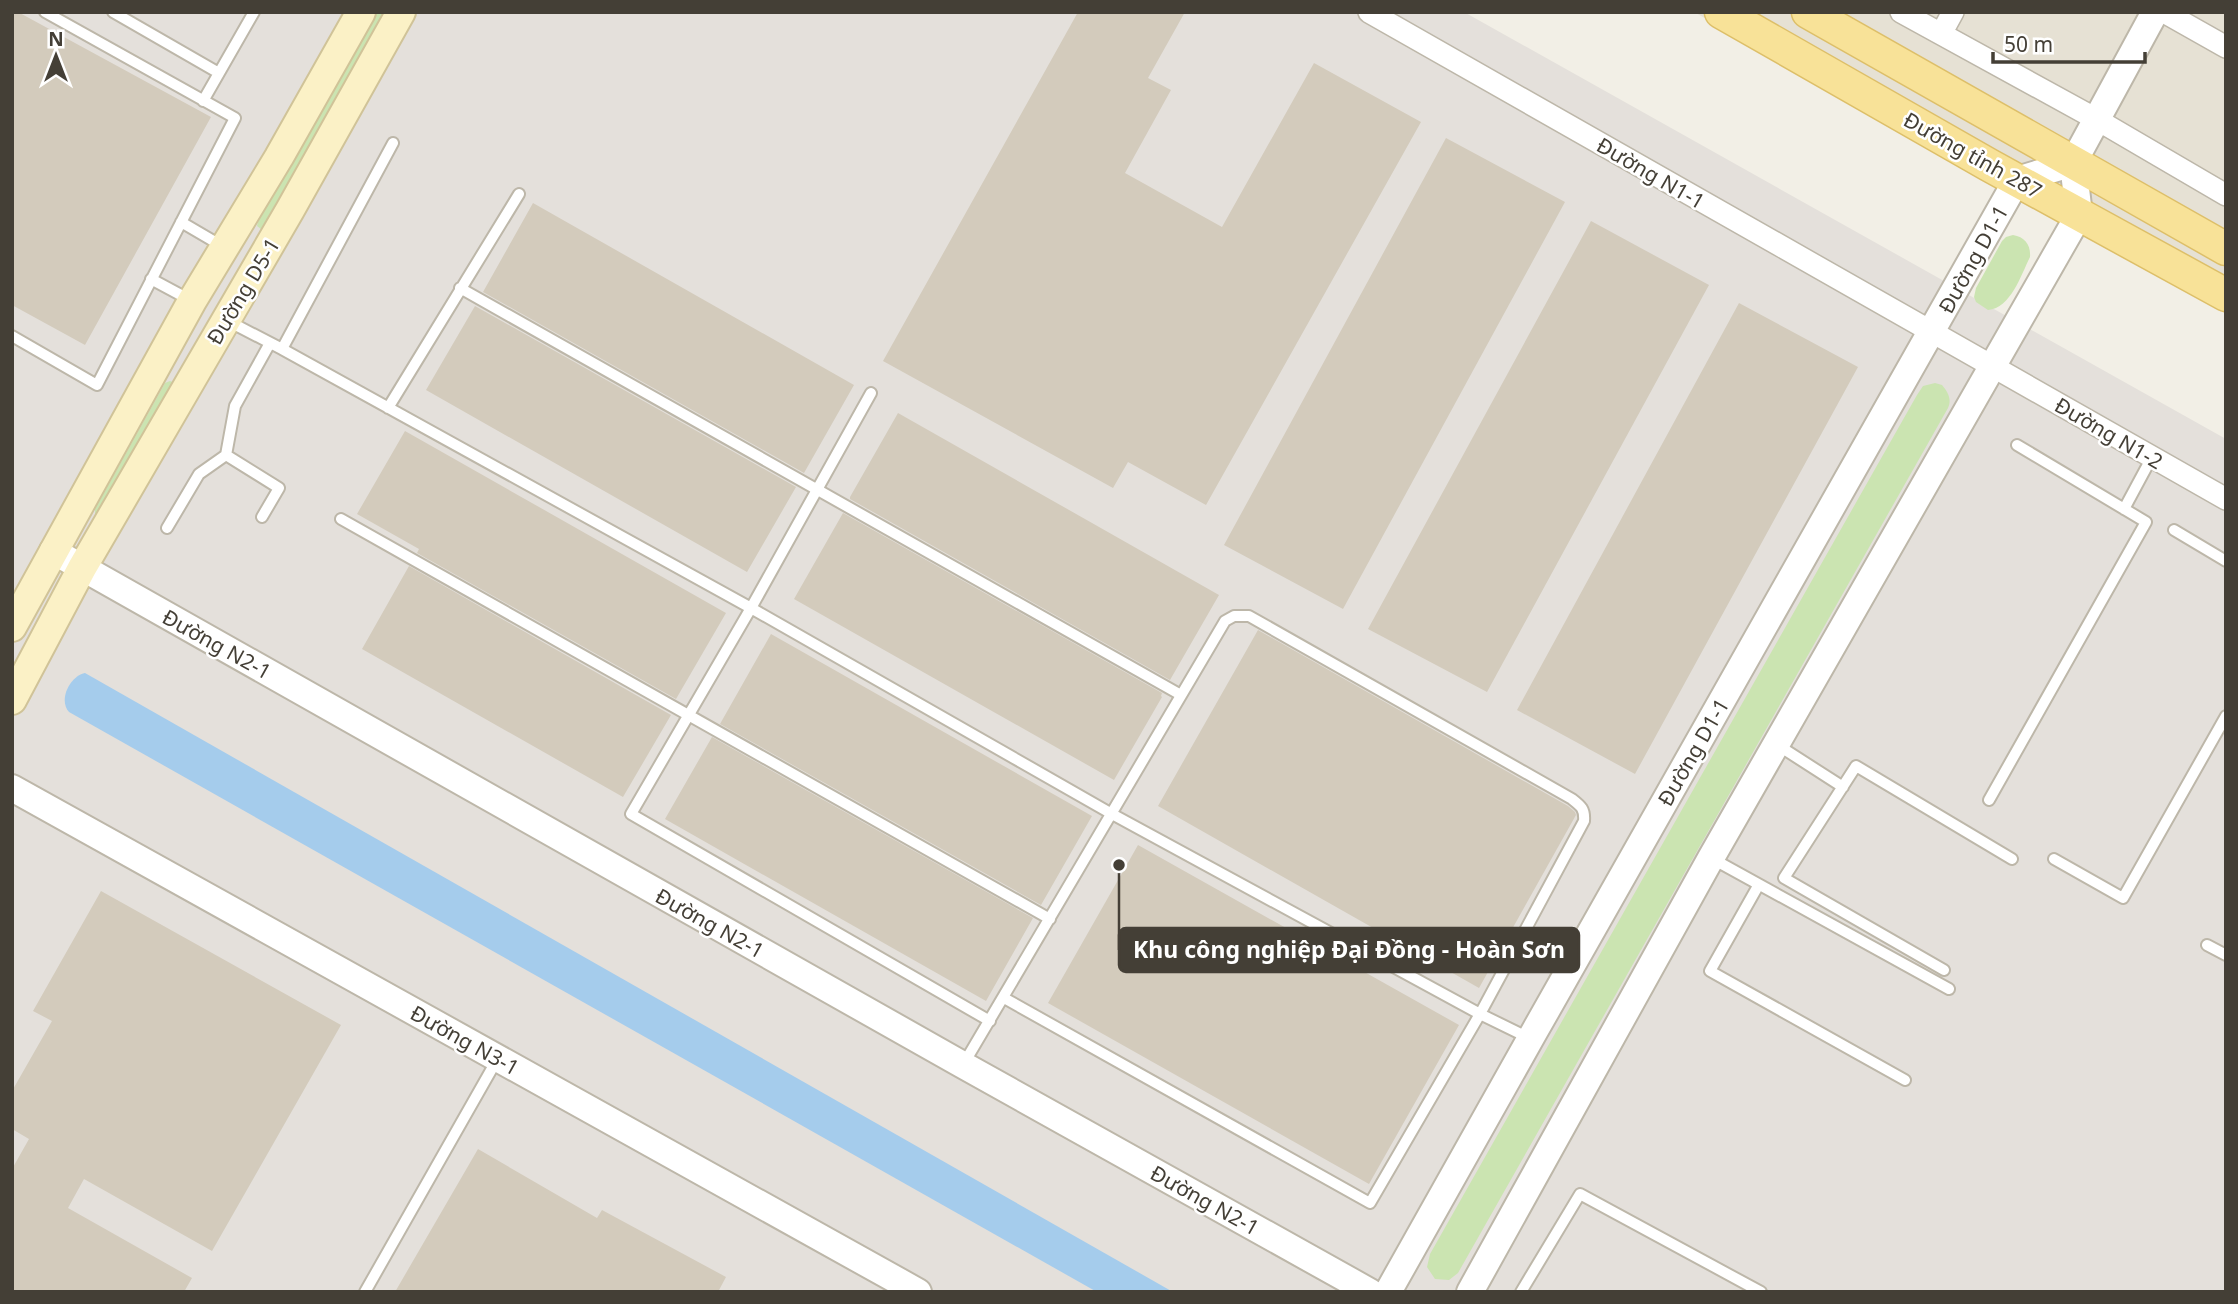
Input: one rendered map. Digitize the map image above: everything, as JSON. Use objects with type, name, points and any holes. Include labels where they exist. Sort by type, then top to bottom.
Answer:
[{"type":"main road","name":"Đường D5-1","points":[[12,627],[192,301],[279,157],[361,12]]},
{"type":"main road","name":"Đường D5-1","points":[[12,700],[82,568],[290,210],[401,12]]},
{"type":"main road","name":"Đường tỉnh 287","points":[[1721,12],[2226,295]]},
{"type":"main road","name":"Đường tỉnh 287","points":[[1808,12],[2226,249]]},
{"type":"main road","points":[[208,275],[240,296]]},
{"type":"street","name":"Đường N1-1","points":[[1368,12],[1991,366]]},
{"type":"street","points":[[1900,12],[2096,119],[2226,195]]},
{"type":"street","points":[[1941,34],[1954,12]]},
{"type":"street","points":[[1470,1292],[1711,858],[2080,215],[2073,163],[2155,12]]},
{"type":"street","points":[[2164,12],[2226,47]]},
{"type":"street","name":"Đường D1-1","points":[[1388,1292],[1933,333],[2017,180],[2073,163]]},
{"type":"street","name":"Đường N1-2","points":[[1991,366],[2226,499]]},
{"type":"street","name":"Đường N2-1","points":[[53,551],[1370,1292]]},
{"type":"street","name":"Đường N3-1","points":[[12,788],[918,1292]]},
{"type":"lane","points":[[12,336],[97,385],[235,118],[45,12]]},
{"type":"lane","points":[[113,12],[219,73]]},
{"type":"lane","points":[[203,100],[254,12]]},
{"type":"lane","points":[[282,349],[393,143]]},
{"type":"lane","points":[[388,408],[519,194]]},
{"type":"lane","points":[[181,222],[224,248]]},
{"type":"lane","points":[[151,279],[192,301]]},
{"type":"lane","points":[[460,288],[1181,695]]},
{"type":"lane","points":[[225,320],[751,608],[1112,814],[1530,1039]]},
{"type":"lane","points":[[167,528],[199,474],[226,455],[235,406],[270,343]]},
{"type":"lane","points":[[871,393],[751,608],[631,814],[990,1021]]},
{"type":"lane","points":[[1989,800],[2146,522],[2017,445]]},
{"type":"lane","points":[[226,455],[279,488],[262,517]]},
{"type":"lane","points":[[2124,509],[2152,457]]},
{"type":"lane","points":[[341,519],[1049,919]]},
{"type":"lane","points":[[2174,530],[2226,561]]},
{"type":"lane","points":[[963,1065],[1225,621],[1234,616],[1249,616],[1582,807],[1585,814],[1584,821],[1480,1014],[1370,1203],[1004,998]]},
{"type":"lane","points":[[2054,859],[2123,898],[2226,716]]},
{"type":"lane","points":[[1776,744],[1843,787]]},
{"type":"lane","points":[[1944,970],[1784,878],[1856,766],[2012,859]]},
{"type":"lane","points":[[1711,858],[1949,989]]},
{"type":"lane","points":[[1758,886],[1710,971],[1905,1080]]},
{"type":"lane","points":[[2207,945],[2226,955]]},
{"type":"lane","points":[[365,1292],[498,1058]]},
{"type":"lane","points":[[1521,1292],[1580,1194],[1760,1292]]},
{"type":"lane","points":[[1732,1292],[1739,1280]]},
{"type":"shaded area","points":[[12,12],[1464,12],[2226,439],[2226,1292],[12,1292]]},
{"type":"shaded area","points":[[1694,12],[2226,12],[2226,311],[2124,254]]},
{"type":"green space","points":[[377,12],[388,12],[261,229],[257,226],[258,222]]},
{"type":"green space","points":[[2013,235],[2026,242],[2030,257],[2009,297],[1996,308],[1988,310],[1976,302],[1976,288],[2002,241]]},
{"type":"green space","points":[[165,383],[175,383],[98,516],[95,515],[95,509]]},
{"type":"green space","points":[[1935,383],[1942,385],[1948,393],[1948,408],[1458,1273],[1449,1280],[1435,1279],[1427,1267],[1430,1254],[1917,395],[1923,386]]},
{"type":"water","points":[[85,673],[1173,1292],[1097,1292],[69,712],[65,701],[67,689],[70,683]]},
{"type":"building","points":[[12,12],[18,12],[211,117],[85,345],[12,305]]},
{"type":"building","points":[[1078,12],[1185,12],[1148,78],[1171,90],[1125,173],[1222,227],[1314,63],[1421,122],[1206,505],[1128,462],[1113,488],[883,361]]},
{"type":"building","points":[[1446,138],[1565,202],[1343,609],[1224,545]]},
{"type":"building","points":[[533,203],[854,385],[804,473],[483,292]]},
{"type":"building","points":[[1591,221],[1709,285],[1487,692],[1368,629]]},
{"type":"building","points":[[1739,303],[1858,367],[1635,774],[1517,710]]},
{"type":"building","points":[[475,306],[796,487],[747,572],[426,390]]},
{"type":"building","points":[[898,413],[1219,595],[1170,680],[850,499]]},
{"type":"building","points":[[405,431],[726,613],[676,699],[417,553],[419,549],[357,514]]},
{"type":"building","points":[[843,513],[1162,693],[1114,780],[794,599]]},
{"type":"building","points":[[409,566],[671,715],[623,797],[362,649]]},
{"type":"building","points":[[1258,630],[1575,812],[1576,815],[1479,988],[1158,806]]},
{"type":"building","points":[[771,634],[1092,816],[1041,905],[720,724]]},
{"type":"building","points":[[712,737],[1033,918],[986,1001],[665,819]]},
{"type":"building","points":[[1138,845],[1459,1025],[1369,1184],[1048,1003]]},
{"type":"building","points":[[101,891],[341,1025],[212,1251],[84,1179],[68,1208],[192,1278],[184,1292],[12,1292],[12,1169],[29,1139],[12,1129],[12,1091],[52,1021],[33,1011]]},
{"type":"building","points":[[478,1149],[597,1218],[602,1210],[726,1277],[718,1292],[395,1292]]},
{"type":"place","name":"Khu công nghiệp Đại Đồng - Hoàn Sơn","points":[[1119,865]]}]
